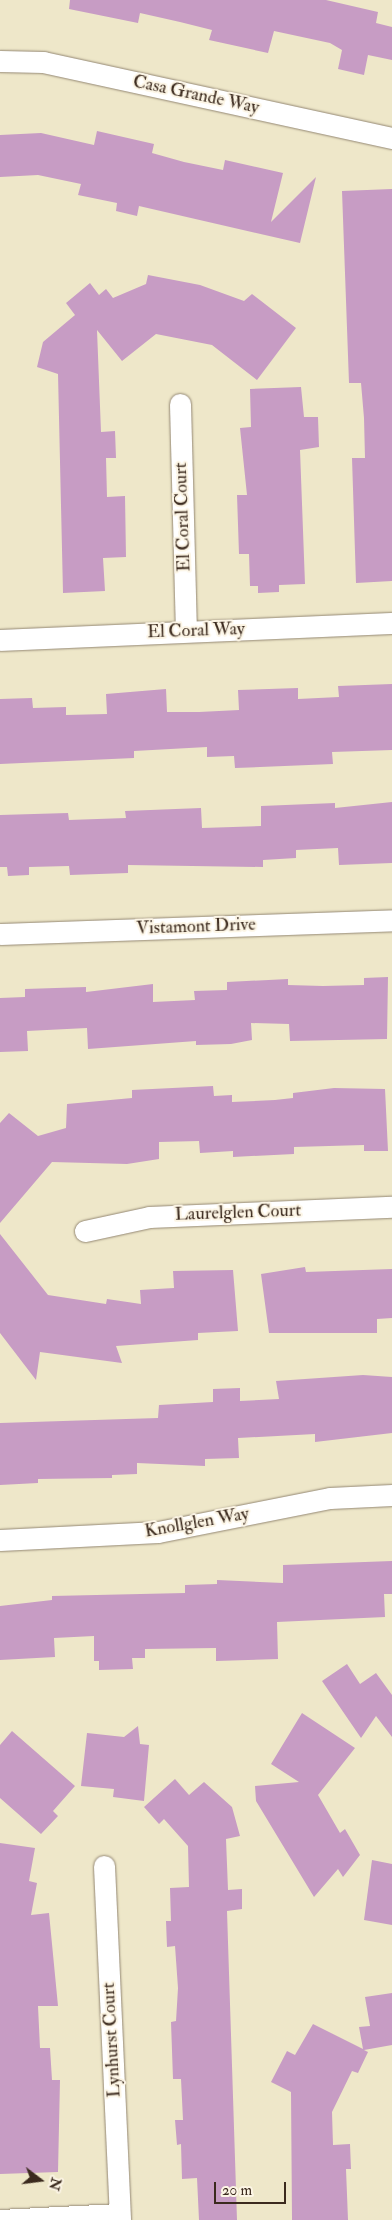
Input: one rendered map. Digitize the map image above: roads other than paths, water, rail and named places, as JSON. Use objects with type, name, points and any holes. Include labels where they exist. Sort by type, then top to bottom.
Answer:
[{"type":"street","name":"Casa Grande Way","points":[[0,62],[43,62],[392,138]]},
{"type":"street","name":"El Coral Court","points":[[180,404],[186,631]]},
{"type":"street","name":"El Coral Way","points":[[0,640],[392,623]]},
{"type":"street","name":"Vistamont Drive","points":[[0,934],[392,920]]},
{"type":"street","name":"Laurelglen Court","points":[[85,1231],[149,1217],[392,1208]]},
{"type":"street","name":"Knollglen Way","points":[[0,1540],[158,1532],[330,1498],[392,1495]]},
{"type":"street","name":"Lynhurst Court","points":[[104,1866],[119,2217]]},
{"type":"street","points":[[0,2220],[119,2217]]}]
